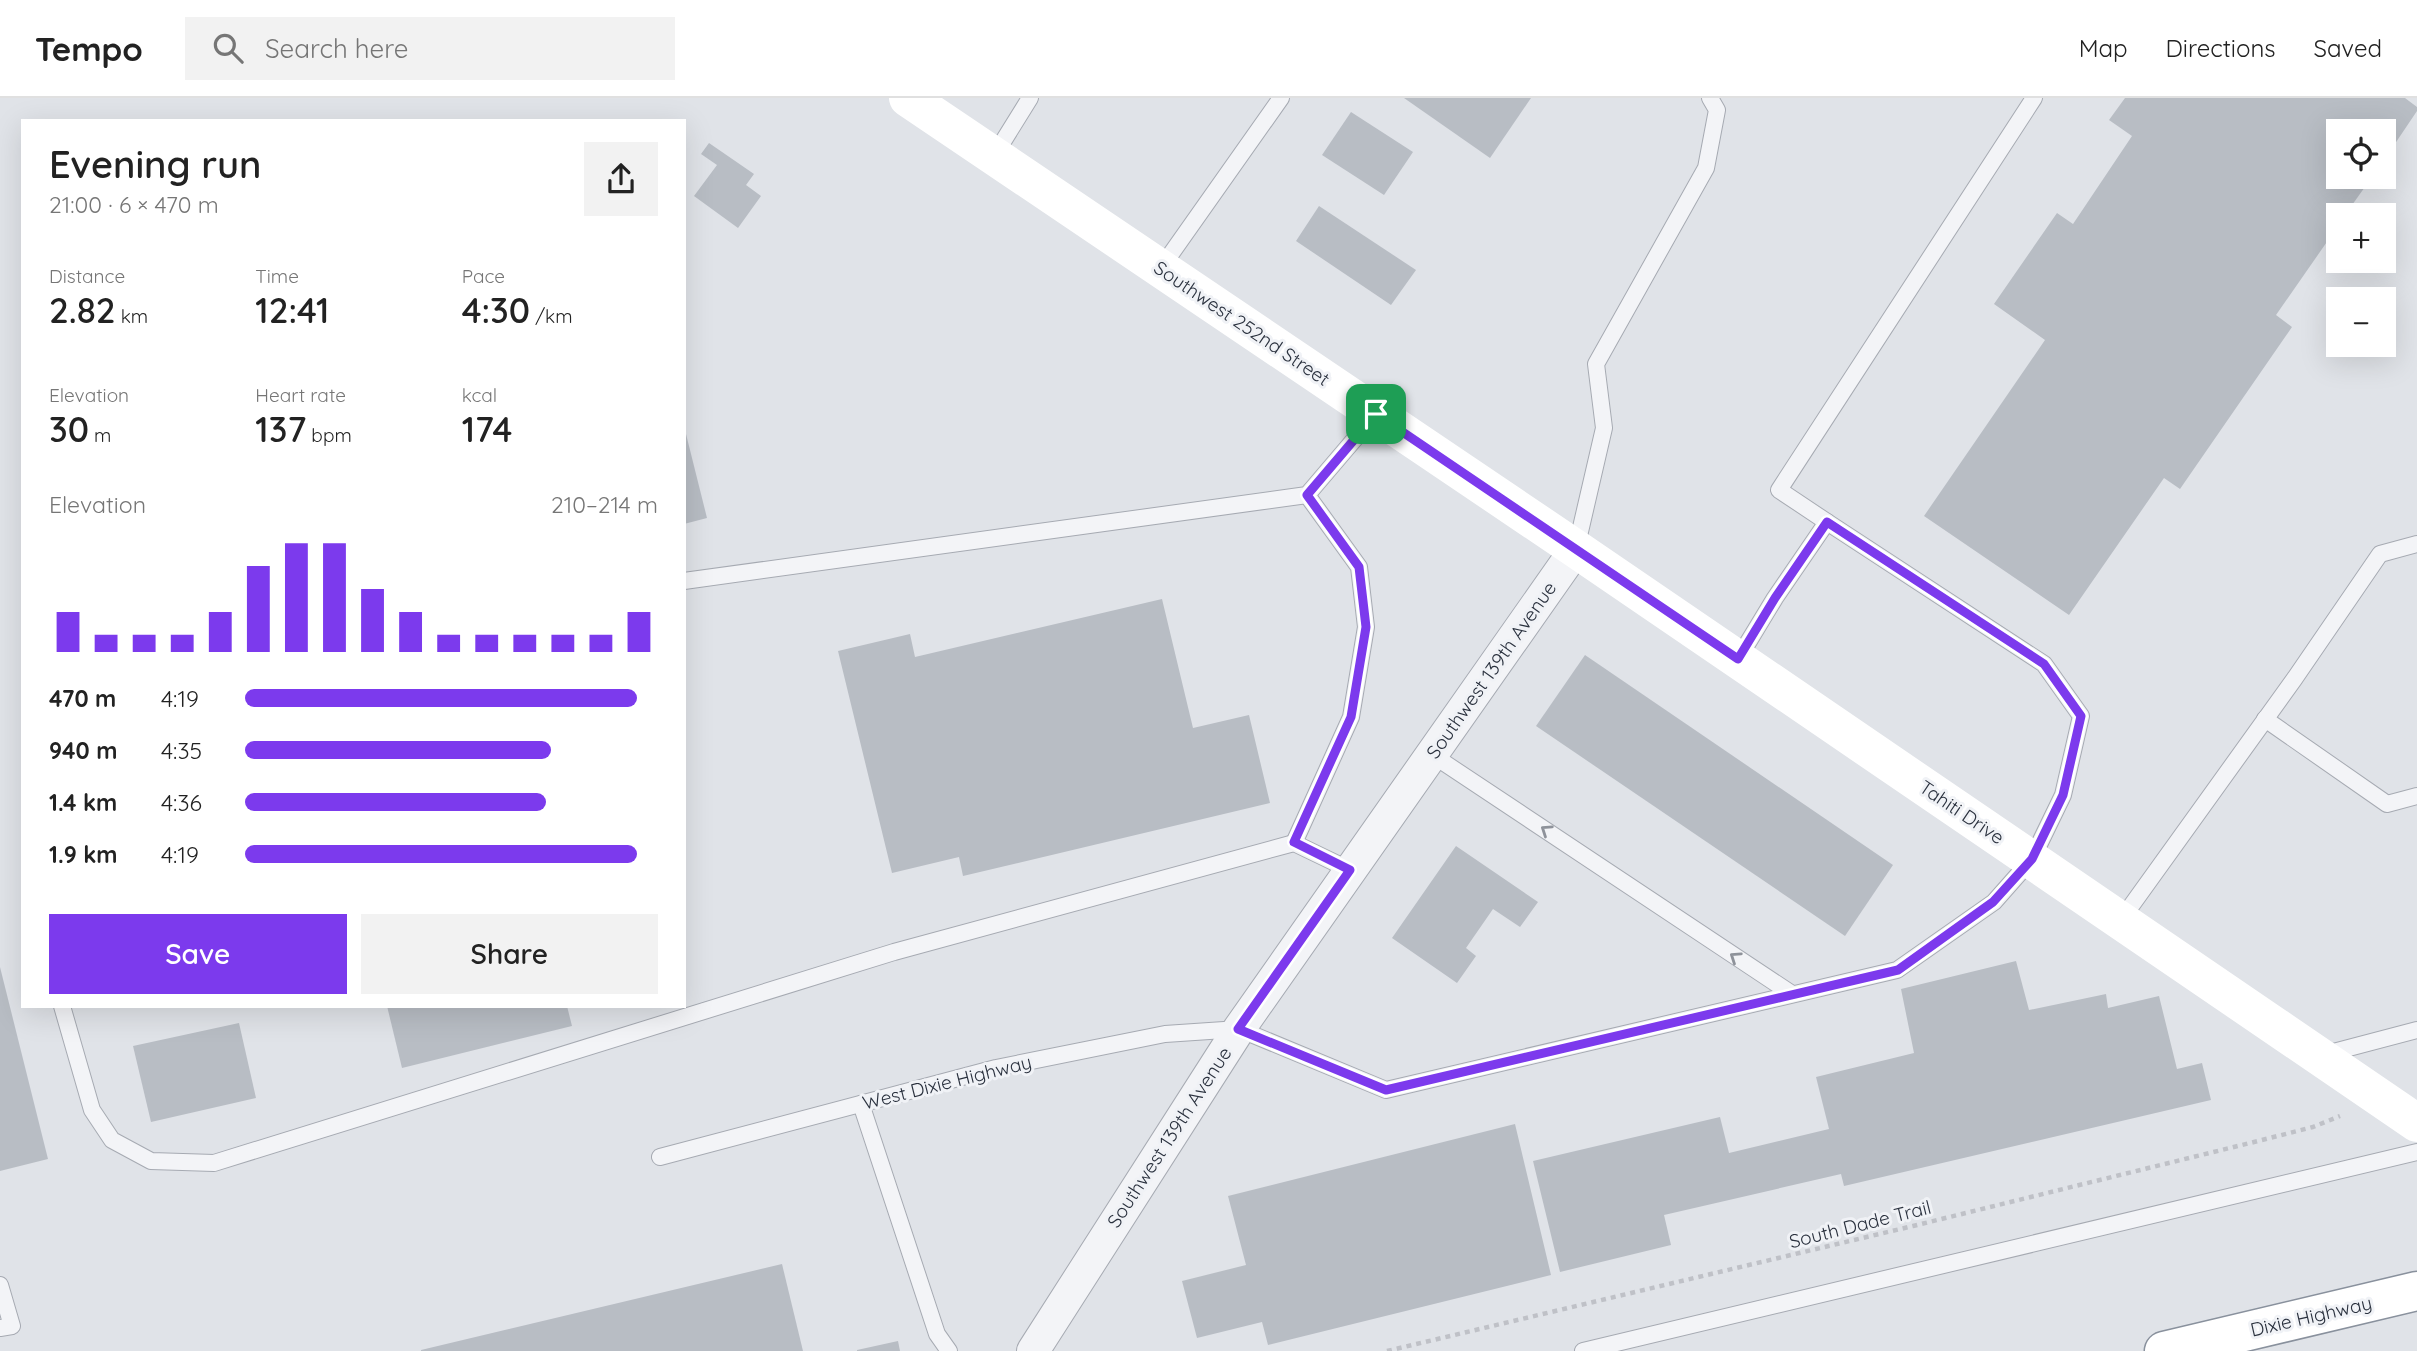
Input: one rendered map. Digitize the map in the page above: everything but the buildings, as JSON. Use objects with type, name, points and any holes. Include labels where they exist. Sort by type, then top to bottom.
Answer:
[{"type":"main road","name":"Southwest 252nd Street","points":[[908,98],[1576,549]]},
{"type":"main road","name":"Tahiti Drive","points":[[1576,549],[2417,1123]]},
{"type":"main road","name":"Dixie Highway","points":[[2164,1351],[2412,1286]]},
{"type":"street","name":"Southwest 139th Avenue","points":[[1032,1351],[1238,1029],[1576,549]]},
{"type":"lane","points":[[994,156],[1030,98]]},
{"type":"lane","points":[[1161,268],[1281,98]]},
{"type":"lane","points":[[1576,549],[1604,428],[1596,364],[1706,168],[1717,110],[1710,98]]},
{"type":"lane","points":[[1238,1029],[1386,1090],[1898,970],[1993,902],[2032,859],[2063,795],[2081,716],[2044,664],[1779,490],[2034,98]]},
{"type":"lane","points":[[686,581],[1307,495],[1376,414]]},
{"type":"lane","points":[[1294,842],[1351,717],[1366,627],[1359,567],[1307,495]]},
{"type":"lane","points":[[1738,659],[1775,598],[1827,522]]},
{"type":"lane","points":[[2121,920],[2380,554],[2417,544]]},
{"type":"lane","points":[[2265,719],[2388,804],[2417,796]]},
{"type":"lane","points":[[1432,754],[1792,994]]},
{"type":"lane","points":[[63,1008],[92,1110],[112,1140],[151,1161],[214,1163],[894,952],[1294,842],[1350,870]]},
{"type":"lane","name":"West Dixie Highway","points":[[660,1157],[996,1068],[1165,1034],[1238,1029]]},
{"type":"lane","points":[[2320,1055],[2417,1030]]},
{"type":"lane","points":[[861,1104],[937,1334],[949,1351]]},
{"type":"lane","points":[[1583,1351],[2417,1152]]},
{"type":"lane","points":[[0,1285],[12,1326],[0,1328]]},
{"type":"path","name":"South Dade Trail","points":[[1387,1351],[2149,1168],[2303,1129],[2336,1117]]},
{"type":"route","points":[[1376,414],[1738,659],[1775,598],[1827,522],[2044,664],[2081,716],[2063,795],[2032,859],[1993,902],[1898,970],[1386,1090],[1238,1029],[1350,870],[1294,842],[1351,717],[1366,627],[1359,567],[1307,495],[1376,414]]}]
